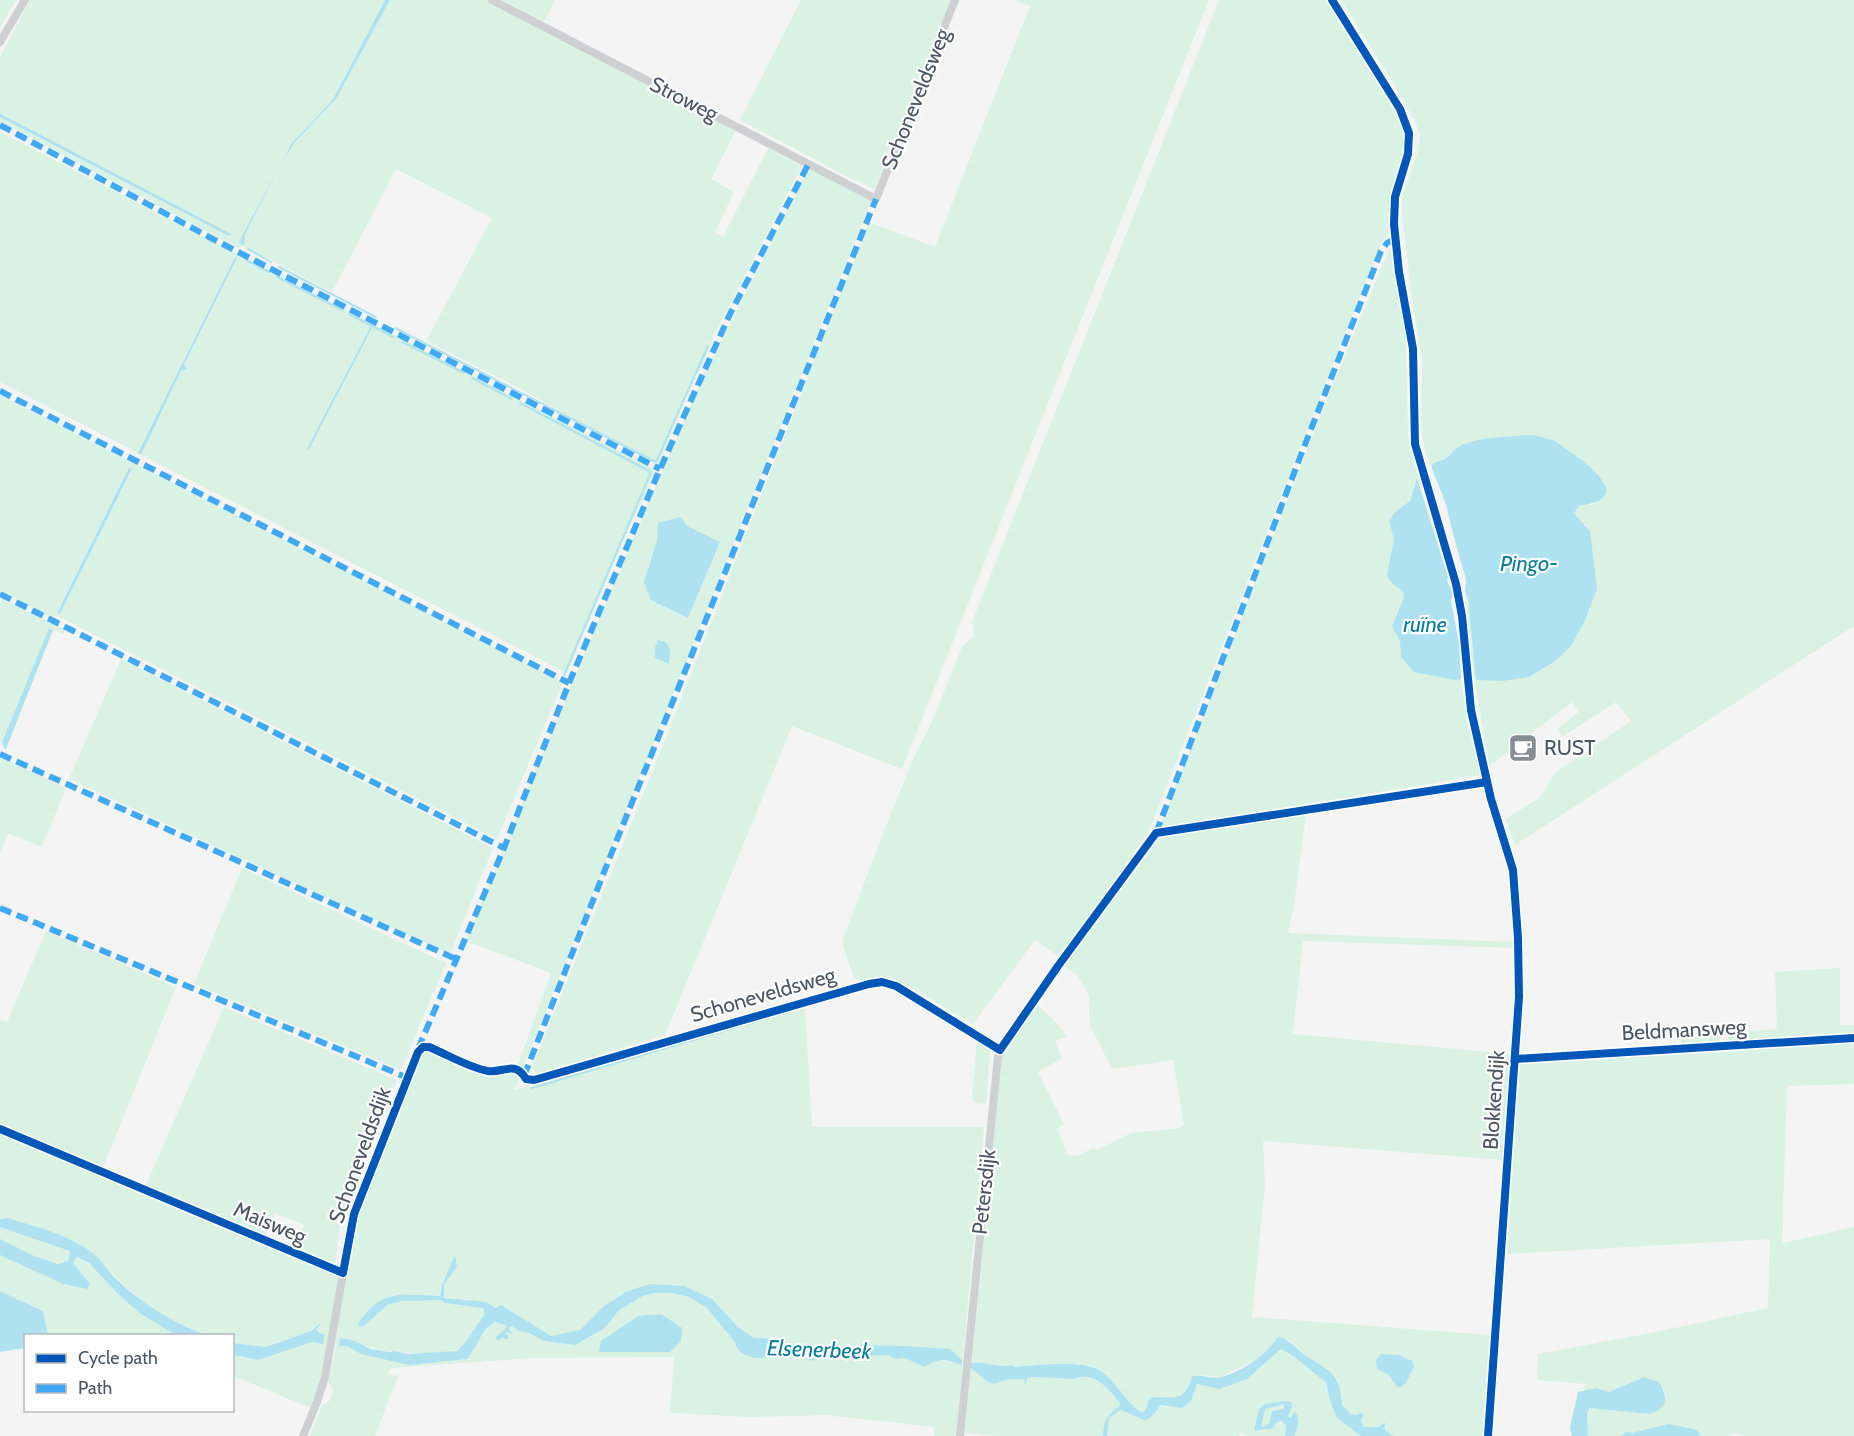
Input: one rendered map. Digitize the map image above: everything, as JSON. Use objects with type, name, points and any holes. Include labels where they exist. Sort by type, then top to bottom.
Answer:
[{"type":"street","points":[[0,42],[25,0]]},
{"type":"street","name":"Stroweg","points":[[492,0],[876,199]]},
{"type":"street","name":"Schoneveldsweg","points":[[876,199],[956,0]]},
{"type":"street","name":"Blokkendijk","points":[[1485,770],[1514,877],[1519,974],[1488,1436]]},
{"type":"street","name":"Petersdijk","points":[[960,1436],[998,1057],[1004,1043],[1059,966]]},
{"type":"street","name":"Beldmansweg","points":[[1515,1059],[1854,1038]]},
{"type":"street","name":"Maisweg","points":[[183,1206],[343,1273],[325,1377],[303,1436]]},
{"type":"green space","points":[[0,0],[16,0],[0,27]]},
{"type":"green space","points":[[30,0],[385,0],[331,102],[292,143],[282,161],[295,142],[336,99],[390,0],[486,0],[736,130],[711,179],[734,192],[715,232],[723,237],[768,148],[802,166],[715,333],[703,364],[688,389],[660,463],[654,464],[523,390],[426,341],[492,218],[396,169],[332,292],[244,246],[238,248],[0,121],[0,117],[229,236],[231,235],[0,113],[0,57]],"holes":[[[278,170],[245,235],[244,245],[242,236]]]},
{"type":"green space","points":[[502,0],[555,0],[544,22]]},
{"type":"green space","points":[[801,0],[951,0],[875,189],[740,120]]},
{"type":"green space","points":[[1015,0],[1209,0],[902,769],[792,726],[665,1035],[537,1074],[532,1067],[653,770],[869,222],[935,247],[1030,6]]},
{"type":"green space","points":[[1219,0],[1325,0],[1400,122],[1404,137],[1404,150],[1391,191],[1388,235],[1381,243],[1148,832],[1061,958],[1035,940],[973,1024],[895,980],[884,978],[858,980],[854,978],[843,946],[843,939],[914,757],[932,722],[962,647],[974,637],[972,621]]},
{"type":"green space","points":[[1341,0],[1854,0],[1854,626],[1515,845],[1506,819],[1539,798],[1556,772],[1631,721],[1616,702],[1562,737],[1558,728],[1579,712],[1572,702],[1489,766],[1473,670],[1465,590],[1588,526],[1574,513],[1579,506],[1592,505],[1606,491],[1604,482],[1596,472],[1558,443],[1508,437],[1476,441],[1462,445],[1449,456],[1431,465],[1426,455],[1421,430],[1422,358],[1402,214],[1402,198],[1419,148],[1420,135],[1415,121],[1388,74]]},
{"type":"green space","points":[[0,132],[654,469],[655,475],[631,523],[567,673],[141,455],[181,371],[186,367],[184,365],[237,259],[235,257],[138,453],[0,382]]},
{"type":"green space","points":[[814,168],[871,201],[514,1090],[805,1006],[812,1127],[984,1127],[956,1436],[934,1436],[934,1427],[826,1415],[749,1417],[670,1413],[674,1357],[533,1358],[391,1368],[388,1374],[398,1376],[375,1436],[310,1436],[322,1405],[330,1400],[333,1391],[328,1380],[333,1363],[353,1220],[423,1046],[487,1072],[516,1070],[551,973],[466,941],[546,744],[700,383],[808,171]],"holes":[[[687,526],[720,542],[688,618],[648,567],[657,540]],[[455,1256],[457,1266],[444,1285],[444,1298],[465,1299],[496,1308],[505,1306],[523,1320],[551,1336],[580,1330],[604,1306],[650,1284],[683,1286],[712,1299],[738,1327],[754,1338],[783,1339],[790,1346],[801,1348],[859,1345],[904,1346],[962,1361],[962,1365],[943,1360],[935,1361],[924,1367],[905,1358],[895,1359],[888,1355],[849,1359],[831,1356],[810,1361],[804,1357],[755,1358],[738,1350],[734,1341],[707,1308],[689,1297],[671,1293],[654,1293],[643,1296],[619,1310],[605,1328],[544,1341],[512,1326],[509,1328],[511,1333],[495,1338],[506,1328],[505,1325],[495,1322],[486,1328],[468,1359],[409,1365],[361,1354],[347,1346],[355,1341],[392,1352],[457,1352],[485,1314],[483,1308],[445,1303],[441,1300],[402,1301],[387,1305],[363,1327],[357,1325],[366,1313],[383,1299],[403,1294],[440,1296],[442,1285]],[[661,1314],[601,1341],[638,1316]]]},
{"type":"green space","points":[[1389,249],[1406,340],[1408,436],[1415,466],[1424,486],[1415,483],[1410,501],[1395,512],[1401,589],[1404,592],[1404,598],[1392,626],[1400,641],[1401,657],[1456,680],[1461,679],[1468,729],[1474,739],[1481,775],[1159,829],[1323,409]]},
{"type":"green space","points":[[0,395],[563,682],[497,839],[57,616],[47,615],[0,590]],"holes":[[[130,468],[132,470],[60,614],[57,612]]]},
{"type":"green space","points":[[0,598],[66,630],[63,634],[49,628],[0,746]]},
{"type":"green space","points":[[121,659],[493,848],[450,954],[69,779]]},
{"type":"green space","points":[[0,757],[66,788],[42,847],[8,834],[0,854],[0,764],[3,762]]},
{"type":"green space","points":[[1306,814],[1288,933],[1515,942],[1515,948],[1303,941],[1293,1034],[1510,1054],[1503,1160],[1263,1141],[1265,1184],[1252,1317],[1490,1335],[1482,1436],[1393,1436],[1385,1430],[1384,1424],[1378,1427],[1362,1427],[1361,1412],[1357,1415],[1351,1414],[1342,1405],[1339,1384],[1331,1372],[1288,1339],[1270,1348],[1248,1367],[1252,1362],[1219,1377],[1203,1375],[1189,1383],[1185,1393],[1177,1398],[1157,1396],[1149,1403],[1145,1411],[1140,1412],[1107,1376],[1093,1368],[1071,1364],[1013,1367],[1012,1365],[972,1363],[1002,1059],[1006,1047],[1035,1003],[1067,1036],[1055,1041],[1062,1058],[1038,1072],[1064,1124],[1057,1129],[1068,1155],[1077,1156],[1093,1148],[1097,1150],[1131,1133],[1179,1128],[1184,1125],[1173,1060],[1112,1069],[1090,1025],[1089,996],[1078,976],[1064,966],[1156,837]],"holes":[[[1399,1355],[1414,1367],[1406,1383],[1397,1387],[1388,1374]]]},
{"type":"green space","points":[[242,868],[446,963],[401,1070],[194,984]]},
{"type":"green space","points":[[46,931],[176,987],[103,1167],[0,1123],[0,1020],[7,1022]]},
{"type":"green space","points":[[1840,968],[1840,1025],[1854,1025],[1854,1033],[1728,1041],[1728,1033],[1777,1029],[1775,972]]},
{"type":"green space","points":[[224,1007],[397,1080],[342,1214],[335,1263],[294,1247],[304,1225],[275,1213],[265,1236],[146,1185]]},
{"type":"green space","points":[[1721,1034],[1718,1042],[1681,1046],[1681,1038]]},
{"type":"green space","points":[[977,1042],[990,1051],[986,1104],[976,1103],[972,1099]]},
{"type":"green space","points":[[1854,1042],[1854,1084],[1787,1086],[1782,1242],[1854,1227],[1854,1436],[1745,1436],[1736,1433],[1729,1436],[1701,1436],[1697,1430],[1669,1424],[1619,1436],[1588,1436],[1587,1413],[1590,1408],[1650,1414],[1665,1401],[1666,1393],[1659,1382],[1644,1377],[1609,1392],[1596,1388],[1584,1391],[1585,1384],[1537,1380],[1538,1354],[1768,1308],[1770,1239],[1507,1254],[1520,1064]]},
{"type":"green space","points":[[0,1132],[333,1272],[338,1279],[325,1362],[311,1408],[234,1376],[234,1355],[258,1360],[312,1342],[323,1344],[325,1335],[318,1332],[320,1324],[311,1331],[266,1347],[234,1343],[234,1334],[202,1334],[179,1325],[148,1306],[112,1274],[95,1255],[80,1245],[8,1218],[0,1219]]},
{"type":"green space","points":[[0,1227],[70,1250],[68,1261],[58,1264],[34,1256],[0,1239]]},
{"type":"green space","points":[[0,1255],[63,1284],[90,1284],[73,1263],[77,1257],[94,1269],[132,1306],[174,1334],[48,1334],[43,1311],[0,1291]]},
{"type":"green space","points":[[1281,1349],[1326,1382],[1337,1418],[1361,1436],[1294,1436],[1298,1429],[1288,1416],[1289,1410],[1284,1401],[1265,1404],[1254,1430],[1281,1420],[1286,1426],[1285,1436],[1246,1436],[1242,1433],[1238,1436],[1107,1436],[1109,1418],[1121,1410],[1137,1418],[1155,1413],[1160,1405],[1167,1407],[1191,1401],[1196,1384],[1219,1389],[1263,1366]]},
{"type":"green space","points":[[971,1368],[986,1381],[994,1384],[1004,1380],[1024,1379],[1025,1383],[1028,1378],[1038,1377],[1074,1379],[1088,1377],[1107,1388],[1121,1406],[1107,1418],[1103,1436],[998,1436],[965,1433]]},
{"type":"green space","points":[[1284,1404],[1284,1409],[1272,1411],[1270,1424],[1260,1427],[1265,1409]]},
{"type":"water","points":[[385,0],[390,0],[336,99],[295,142],[282,161],[292,143],[331,102]]},
{"type":"water","points":[[0,113],[231,234],[229,236],[0,117]]},
{"type":"water","points":[[278,170],[245,235],[244,246],[240,243],[242,236]]},
{"type":"water","points":[[235,257],[237,258],[184,365],[187,368],[181,371],[141,455],[138,453]]},
{"type":"water","name":"Pingo-","points":[[1533,435],[1561,445],[1593,470],[1605,485],[1606,492],[1603,498],[1594,503],[1579,506],[1574,513],[1590,531],[1597,589],[1585,620],[1571,646],[1555,661],[1529,677],[1502,681],[1476,680],[1468,597],[1465,592],[1466,579],[1447,507],[1431,465],[1448,457],[1462,445],[1471,442]]},
{"type":"water","points":[[129,468],[132,469],[60,614],[57,613]]},
{"type":"water","name":"ruïne","points":[[1417,478],[1448,577],[1447,582],[1452,591],[1451,601],[1459,644],[1461,679],[1414,672],[1401,657],[1400,641],[1392,626],[1404,593],[1389,580],[1387,575],[1394,539],[1389,521],[1395,512],[1410,501]]},
{"type":"water","points":[[681,517],[687,526],[720,542],[688,618],[651,600],[644,582],[657,540],[658,523]]},
{"type":"water","points":[[49,628],[53,630],[6,749],[2,742]]},
{"type":"water","points":[[658,640],[666,642],[670,651],[669,664],[655,658],[655,647]]},
{"type":"water","points":[[8,1218],[52,1232],[85,1247],[97,1256],[122,1285],[144,1302],[167,1317],[203,1334],[174,1334],[141,1314],[118,1294],[89,1263],[77,1257],[73,1263],[90,1284],[87,1289],[63,1284],[0,1255],[0,1239],[34,1256],[58,1264],[68,1261],[70,1251],[0,1227],[0,1219]]},
{"type":"water","points":[[455,1255],[457,1266],[444,1285],[444,1298],[486,1302],[496,1308],[501,1305],[551,1336],[580,1330],[604,1306],[626,1292],[650,1284],[684,1286],[712,1299],[738,1327],[754,1338],[783,1339],[790,1346],[801,1348],[859,1345],[950,1349],[962,1360],[962,1365],[943,1360],[924,1367],[905,1358],[895,1359],[888,1355],[849,1359],[831,1356],[810,1361],[804,1357],[755,1358],[738,1350],[734,1341],[707,1308],[689,1297],[671,1293],[654,1293],[643,1296],[619,1310],[605,1328],[575,1345],[544,1341],[512,1326],[509,1328],[512,1334],[509,1332],[504,1334],[508,1335],[508,1339],[502,1337],[499,1341],[495,1338],[506,1328],[505,1325],[495,1322],[486,1328],[468,1359],[409,1365],[361,1354],[347,1346],[339,1346],[340,1338],[355,1341],[371,1349],[407,1354],[457,1351],[485,1314],[483,1308],[445,1303],[441,1300],[402,1301],[387,1305],[363,1327],[357,1325],[366,1313],[384,1299],[414,1294],[440,1296],[442,1285]]},
{"type":"water","points":[[0,1291],[43,1311],[48,1334],[24,1334],[24,1348],[0,1352]]},
{"type":"water","points":[[661,1314],[682,1328],[681,1341],[670,1352],[599,1352],[601,1341],[638,1316]]},
{"type":"water","points":[[322,1322],[317,1329],[325,1335],[323,1344],[312,1342],[258,1360],[234,1355],[234,1343],[266,1347],[311,1331]]},
{"type":"water","points":[[1278,1337],[1288,1341],[1335,1377],[1339,1384],[1342,1405],[1351,1414],[1357,1415],[1361,1412],[1363,1427],[1378,1427],[1385,1423],[1385,1430],[1393,1436],[1361,1436],[1337,1418],[1326,1382],[1281,1349],[1247,1379],[1219,1389],[1197,1384],[1191,1401],[1182,1408],[1160,1405],[1146,1421],[1121,1410],[1109,1418],[1107,1436],[1103,1436],[1105,1422],[1121,1405],[1107,1388],[1095,1379],[1038,1377],[1028,1378],[1025,1385],[1024,1379],[1004,1380],[994,1384],[986,1381],[970,1367],[971,1363],[976,1362],[1014,1367],[1083,1365],[1107,1376],[1130,1403],[1141,1412],[1145,1411],[1150,1398],[1176,1397],[1183,1394],[1193,1376],[1221,1377],[1246,1367],[1267,1350]]},
{"type":"water","points":[[1381,1354],[1399,1355],[1412,1360],[1414,1367],[1406,1383],[1401,1387],[1397,1387],[1388,1374],[1377,1369],[1376,1360]]},
{"type":"water","points":[[1644,1377],[1659,1382],[1662,1387],[1665,1401],[1661,1408],[1650,1414],[1590,1408],[1587,1413],[1588,1436],[1572,1436],[1570,1427],[1578,1392],[1596,1388],[1609,1392]]},
{"type":"water","points":[[1291,1402],[1292,1407],[1288,1416],[1291,1418],[1295,1411],[1298,1420],[1294,1436],[1285,1436],[1286,1426],[1281,1420],[1273,1428],[1254,1431],[1259,1409],[1265,1404]],"holes":[[[1284,1404],[1284,1409],[1272,1411],[1269,1424],[1261,1427],[1265,1409]]]},
{"type":"water","points":[[1669,1424],[1697,1430],[1701,1436],[1619,1436]]},
{"type":"waterway","points":[[248,249],[271,262]]},
{"type":"waterway","points":[[246,260],[269,272]]},
{"type":"waterway","points":[[279,267],[376,317]]},
{"type":"waterway","points":[[277,277],[342,310]]},
{"type":"waterway","points":[[308,449],[372,326],[349,314]]},
{"type":"waterway","points":[[372,326],[393,337]]},
{"type":"waterway","points":[[395,328],[656,462],[708,346]]},
{"type":"waterway","points":[[402,342],[464,373]]},
{"type":"waterway","points":[[472,378],[512,399]]},
{"type":"waterway","points":[[520,403],[651,472],[564,675]]},
{"type":"waterway","points":[[532,1088],[791,1011]]},
{"type":"waterway","name":"Elsenerbeek","points":[[1624,1436],[1626,1433],[1632,1434]]},
{"type":"marked path","points":[[0,125],[211,238],[660,469]]},
{"type":"marked path","points":[[418,1049],[504,848],[569,683],[660,469],[730,314],[809,163]]},
{"type":"marked path","points":[[524,1076],[876,199]]},
{"type":"marked path","points":[[1156,833],[1381,251],[1387,243],[1395,239]]},
{"type":"marked path","points":[[0,391],[569,683]]},
{"type":"marked path","points":[[0,594],[504,848]]},
{"type":"marked path","points":[[0,754],[456,959]]},
{"type":"marked path","points":[[0,908],[408,1078]]},
{"type":"cycle path","points":[[1332,0],[1400,109],[1409,133],[1408,154],[1395,197],[1394,224],[1399,272],[1413,349],[1415,444],[1456,584],[1462,616],[1471,710],[1491,799],[1513,870],[1519,997],[1488,1436]]},
{"type":"cycle path","name":"Schoneveldsdijk","points":[[0,1129],[343,1273],[354,1214],[418,1052],[423,1047],[429,1047],[466,1064],[488,1071],[518,1070],[526,1079],[534,1080],[882,982],[896,986],[1000,1050],[1058,966],[1156,833],[1487,782]]},
{"type":"cycle path","points":[[1515,1059],[1854,1038]]},
{"type":"place","name":"RUST","points":[[1523,748]]}]
